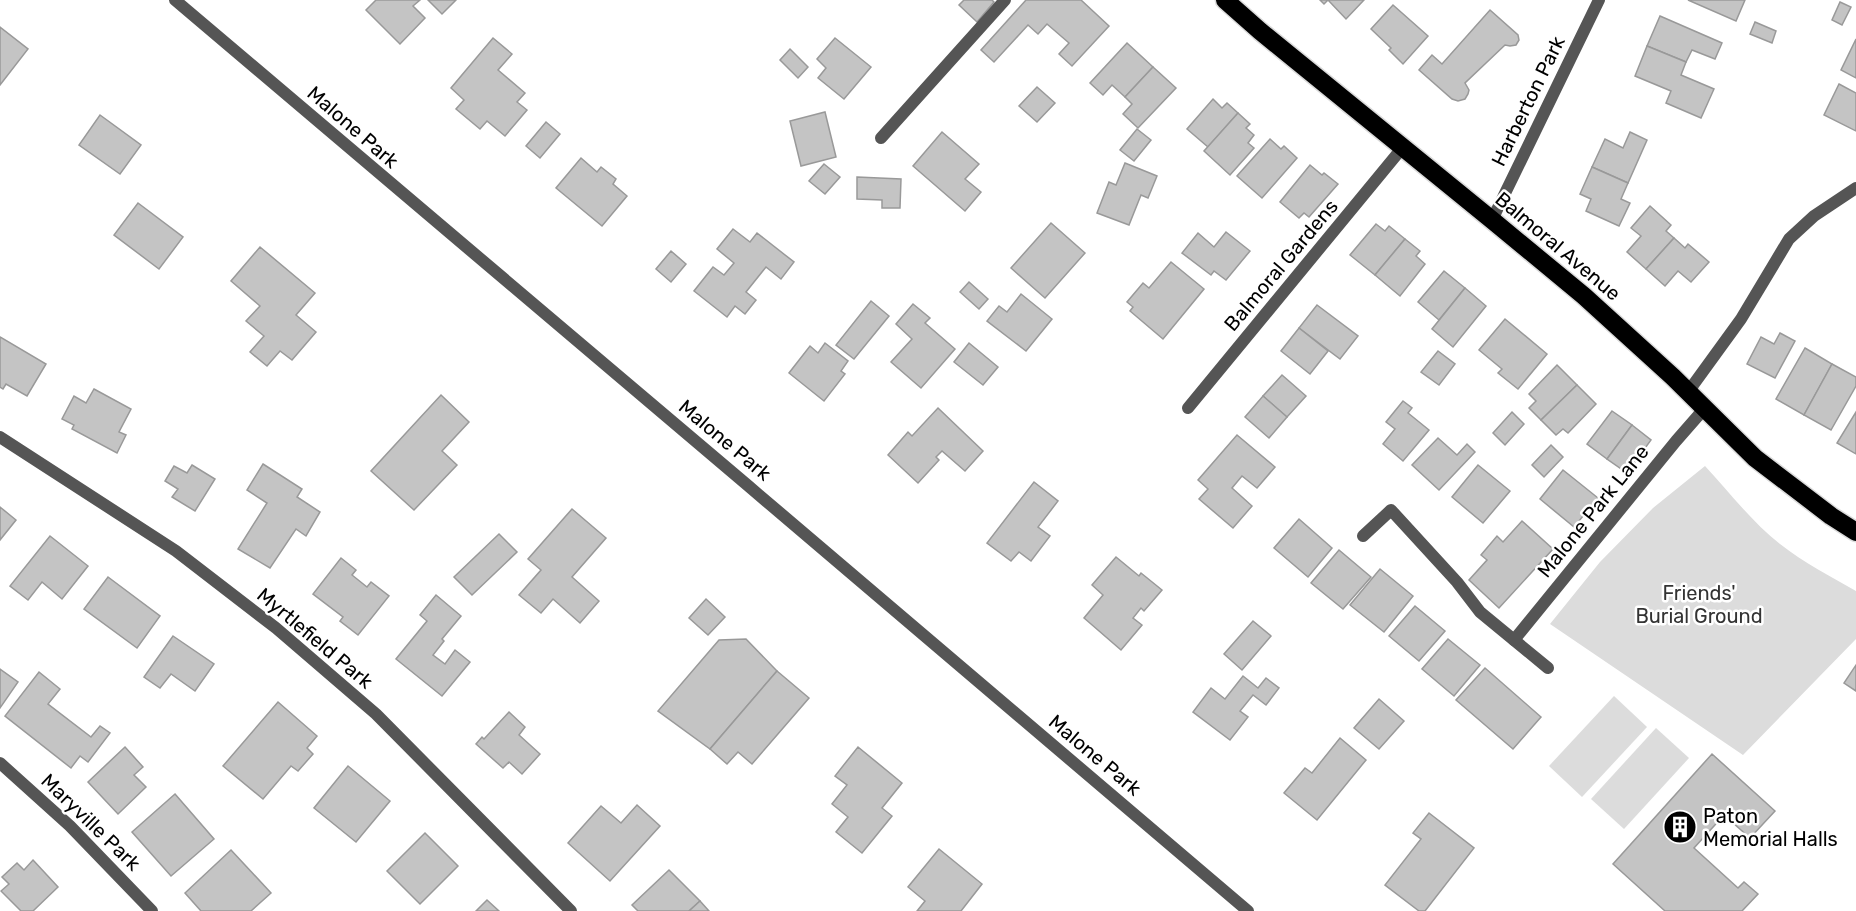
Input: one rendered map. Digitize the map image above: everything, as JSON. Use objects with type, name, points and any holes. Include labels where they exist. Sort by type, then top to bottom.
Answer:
[{"type":"highway","name":"Balmoral Avenue","points":[[1225,0],[1260,32],[1584,296],[1688,392],[1755,458],[1831,516],[1856,532]]},
{"type":"street","name":"Malone Park","points":[[175,0],[397,191],[827,552],[1248,911]]},
{"type":"street","points":[[882,138],[1005,0]]},
{"type":"street","name":"Harberton Park","points":[[1492,219],[1599,0]]},
{"type":"street","name":"Balmoral Gardens","points":[[1188,408],[1403,147]]},
{"type":"street","points":[[1688,392],[1741,319],[1789,239],[1814,216],[1856,188]]},
{"type":"street","name":"Malone Park Lane","points":[[1514,640],[1704,409]]},
{"type":"street","name":"Myrtlefield Park","points":[[0,437],[176,551],[276,628],[376,714],[571,911]]},
{"type":"street","points":[[1363,536],[1391,510],[1457,582],[1480,612],[1548,668]]},
{"type":"street","name":"Maryville Park","points":[[0,763],[70,826],[152,911]]},
{"type":"green space","name":"Friends' Burial Ground","points":[[1705,466],[1750,517],[1780,544],[1856,591],[1856,639],[1743,755],[1550,624],[1600,562],[1653,508]]},
{"type":"green space","points":[[1614,696],[1647,727],[1582,797],[1549,766]]},
{"type":"green space","points":[[1656,728],[1689,758],[1624,829],[1591,799]]},
{"type":"building","points":[[376,0],[420,0],[413,6],[425,18],[400,44],[366,10]]},
{"type":"building","points":[[428,0],[456,0],[442,14]]},
{"type":"building","points":[[964,0],[992,0],[994,2],[977,22],[959,5]]},
{"type":"building","points":[[1026,0],[1081,0],[1109,26],[1072,66],[1059,54],[1069,43],[1047,24],[1038,34],[1028,25],[994,62],[981,50]]},
{"type":"building","points":[[1328,0],[1364,0],[1346,19]]},
{"type":"building","points":[[1688,0],[1745,0],[1736,21]]},
{"type":"building","points":[[1840,2],[1851,7],[1842,25],[1832,20]]},
{"type":"building","points":[[1393,5],[1428,36],[1403,64],[1389,50],[1391,48],[1371,29]]},
{"type":"building","points":[[1490,10],[1518,35],[1519,40],[1516,45],[1505,45],[1465,83],[1469,90],[1465,99],[1458,101],[1452,99],[1419,70],[1432,55],[1442,64]]},
{"type":"building","points":[[1660,16],[1722,43],[1715,59],[1692,50],[1686,62],[1647,46]]},
{"type":"building","points":[[1755,22],[1776,31],[1772,43],[1750,34]]},
{"type":"building","points":[[0,27],[28,49],[0,85]]},
{"type":"building","points":[[493,38],[512,54],[498,70],[525,93],[517,102],[527,110],[505,136],[487,121],[480,129],[456,109],[464,100],[451,88]]},
{"type":"building","points":[[835,38],[871,67],[844,99],[818,78],[826,68],[817,59]]},
{"type":"building","points":[[1856,39],[1856,78],[1841,70]]},
{"type":"building","points":[[1127,43],[1153,67],[1125,97],[1112,85],[1103,95],[1090,83]]},
{"type":"building","points":[[1647,46],[1686,62],[1681,75],[1714,89],[1701,118],[1666,103],[1671,91],[1635,76]]},
{"type":"building","points":[[790,49],[808,67],[798,78],[780,60]]},
{"type":"building","points":[[1153,67],[1176,88],[1138,128],[1123,114],[1132,104],[1125,97]]},
{"type":"building","points":[[1839,84],[1856,93],[1856,131],[1824,115]]},
{"type":"building","points":[[1037,87],[1055,103],[1037,122],[1019,106]]},
{"type":"building","points":[[1213,99],[1222,108],[1227,103],[1238,113],[1208,147],[1187,129]]},
{"type":"building","points":[[825,112],[836,157],[801,166],[790,121]]},
{"type":"building","points":[[1238,113],[1250,124],[1246,128],[1254,135],[1248,143],[1254,148],[1230,175],[1204,151]]},
{"type":"building","points":[[100,115],[141,145],[120,174],[79,145]]},
{"type":"building","points":[[546,122],[560,134],[540,158],[526,146]]},
{"type":"building","points":[[1137,129],[1151,140],[1134,161],[1120,150]]},
{"type":"building","points":[[942,132],[979,164],[965,179],[981,192],[965,211],[913,166]]},
{"type":"building","points":[[1630,132],[1647,140],[1628,183],[1592,167],[1605,139],[1623,148]]},
{"type":"building","points":[[1270,139],[1281,149],[1284,146],[1297,158],[1262,198],[1237,176]]},
{"type":"building","points":[[581,158],[597,172],[601,167],[616,179],[613,184],[627,196],[602,226],[556,188]]},
{"type":"building","points":[[1125,163],[1157,176],[1148,198],[1141,195],[1129,225],[1097,213],[1109,182],[1116,185]]},
{"type":"building","points":[[824,164],[840,177],[825,194],[809,181]]},
{"type":"building","points":[[1310,165],[1338,184],[1309,217],[1304,213],[1299,218],[1280,202]]},
{"type":"building","points":[[1592,167],[1628,183],[1621,199],[1630,203],[1619,226],[1586,211],[1591,199],[1580,194]]},
{"type":"building","points":[[857,177],[901,179],[900,208],[882,208],[882,200],[857,199]]},
{"type":"building","points":[[138,203],[183,237],[159,269],[114,235]]},
{"type":"building","points":[[1650,206],[1671,225],[1666,231],[1674,238],[1646,269],[1627,252],[1641,236],[1631,228]]},
{"type":"building","points":[[1051,223],[1085,253],[1045,298],[1011,268]]},
{"type":"building","points":[[1376,224],[1385,231],[1389,226],[1405,239],[1375,275],[1350,255]]},
{"type":"building","points":[[733,229],[750,242],[757,233],[794,262],[781,279],[766,267],[746,292],[756,300],[745,314],[735,306],[727,317],[694,291],[713,267],[724,275],[734,263],[717,249]]},
{"type":"building","points":[[1226,232],[1250,251],[1226,280],[1214,271],[1211,275],[1182,253],[1198,233],[1214,247]]},
{"type":"building","points":[[1674,238],[1685,248],[1688,244],[1709,262],[1691,282],[1678,271],[1665,286],[1646,269]]},
{"type":"building","points":[[1405,239],[1420,251],[1416,256],[1425,264],[1400,296],[1375,275]]},
{"type":"building","points":[[260,247],[315,293],[296,315],[316,332],[292,360],[280,351],[267,366],[250,352],[264,336],[246,321],[260,306],[231,281]]},
{"type":"building","points":[[671,251],[686,264],[671,282],[656,269]]},
{"type":"building","points":[[1171,262],[1204,289],[1163,339],[1130,311],[1133,307],[1127,302],[1143,283],[1149,288]]},
{"type":"building","points":[[1444,271],[1465,288],[1439,320],[1418,302]]},
{"type":"building","points":[[969,282],[988,299],[979,309],[960,292]]},
{"type":"building","points":[[1465,288],[1486,306],[1453,347],[1432,329]]},
{"type":"building","points":[[1021,294],[1052,319],[1026,351],[987,321],[999,306],[1007,312]]},
{"type":"building","points":[[871,301],[889,316],[854,359],[836,345]]},
{"type":"building","points":[[913,304],[930,318],[925,323],[955,349],[921,388],[891,362],[912,339],[896,324]]},
{"type":"building","points":[[1317,305],[1358,336],[1340,359],[1299,328]]},
{"type":"building","points":[[1505,319],[1547,354],[1518,389],[1498,373],[1502,369],[1479,350]]},
{"type":"building","points":[[1299,328],[1328,351],[1310,374],[1281,351]]},
{"type":"building","points":[[1780,333],[1795,341],[1775,378],[1747,364],[1761,337],[1774,344]]},
{"type":"building","points":[[0,337],[46,364],[27,396],[6,384],[3,389],[0,387]]},
{"type":"building","points":[[825,343],[848,361],[841,371],[845,374],[824,401],[789,373],[810,346],[818,353]]},
{"type":"building","points":[[969,343],[998,367],[983,385],[954,362]]},
{"type":"building","points":[[1805,348],[1832,364],[1804,415],[1776,399]]},
{"type":"building","points":[[1438,351],[1455,364],[1439,385],[1421,372]]},
{"type":"building","points":[[1832,364],[1856,377],[1856,386],[1831,430],[1804,415]]},
{"type":"building","points":[[1557,365],[1577,385],[1541,420],[1529,408],[1536,401],[1529,394]]},
{"type":"building","points":[[1282,375],[1306,396],[1287,417],[1263,396]]},
{"type":"building","points":[[1577,385],[1596,404],[1568,433],[1563,429],[1556,435],[1541,420]]},
{"type":"building","points":[[94,389],[131,409],[119,432],[126,435],[117,453],[72,429],[74,425],[62,419],[74,396],[86,403]]},
{"type":"building","points":[[441,395],[469,422],[442,451],[457,465],[414,510],[371,471]]},
{"type":"building","points":[[1263,396],[1287,417],[1269,438],[1245,417]]},
{"type":"building","points":[[1403,401],[1412,408],[1408,413],[1429,430],[1403,461],[1383,444],[1395,429],[1386,422]]},
{"type":"building","points":[[938,408],[983,451],[965,471],[942,451],[936,457],[939,460],[918,483],[888,455],[908,432],[912,436]]},
{"type":"building","points":[[1612,411],[1632,425],[1607,459],[1587,444]]},
{"type":"building","points":[[1512,412],[1524,424],[1505,445],[1493,433]]},
{"type":"building","points":[[1856,412],[1856,454],[1837,443]]},
{"type":"building","points":[[1632,425],[1651,440],[1627,473],[1607,459]]},
{"type":"building","points":[[1237,435],[1275,467],[1257,488],[1242,476],[1232,488],[1252,506],[1233,528],[1199,499],[1208,489],[1198,480]]},
{"type":"building","points":[[1438,438],[1457,455],[1467,444],[1475,452],[1439,490],[1412,465]]},
{"type":"building","points":[[1551,445],[1563,457],[1544,477],[1532,465]]},
{"type":"building","points":[[263,464],[302,489],[297,497],[320,512],[306,536],[296,529],[270,568],[238,549],[267,503],[247,490]]},
{"type":"building","points":[[192,465],[215,479],[195,511],[172,497],[178,489],[165,481],[174,466],[187,473]]},
{"type":"building","points":[[1478,465],[1510,491],[1483,523],[1452,497]]},
{"type":"building","points":[[1563,470],[1598,498],[1574,527],[1540,499]]},
{"type":"building","points":[[1034,482],[1058,501],[1038,527],[1050,536],[1031,561],[1019,552],[1011,561],[987,543]]},
{"type":"building","points":[[0,507],[16,520],[0,540]]},
{"type":"building","points":[[572,509],[606,538],[572,577],[599,601],[580,623],[553,599],[541,613],[519,595],[541,570],[528,559]]},
{"type":"building","points":[[1299,519],[1332,548],[1308,577],[1274,548]]},
{"type":"building","points":[[1522,521],[1553,549],[1499,608],[1469,580],[1487,560],[1481,555],[1497,536],[1503,542]]},
{"type":"building","points":[[499,534],[517,552],[472,595],[454,577]]},
{"type":"building","points":[[50,536],[88,566],[62,599],[42,582],[28,600],[10,586]]},
{"type":"building","points":[[1339,550],[1371,577],[1343,609],[1311,583]]},
{"type":"building","points":[[1116,557],[1139,576],[1141,573],[1162,590],[1144,611],[1141,608],[1133,618],[1142,625],[1121,650],[1084,618],[1103,595],[1092,585]]},
{"type":"building","points":[[341,558],[356,570],[352,575],[367,587],[371,582],[389,596],[358,635],[340,621],[343,617],[313,594]]},
{"type":"building","points":[[1380,569],[1413,596],[1384,632],[1350,605]]},
{"type":"building","points":[[108,577],[160,616],[137,648],[84,609]]},
{"type":"building","points":[[436,595],[461,616],[442,639],[444,641],[433,655],[445,664],[455,650],[470,662],[442,696],[396,659],[427,621],[420,615]]},
{"type":"building","points":[[706,599],[725,617],[708,635],[689,618]]},
{"type":"building","points":[[1415,606],[1445,631],[1419,661],[1389,636]]},
{"type":"building","points":[[1253,621],[1271,636],[1242,670],[1224,654]]},
{"type":"building","points":[[173,636],[214,664],[195,691],[171,674],[160,688],[144,677]]},
{"type":"building","points":[[746,639],[777,671],[710,749],[658,711],[719,640]]},
{"type":"building","points":[[1448,639],[1480,665],[1454,696],[1422,669]]},
{"type":"building","points":[[1856,665],[1856,691],[1844,683]]},
{"type":"building","points":[[1485,668],[1541,717],[1513,749],[1456,700]]},
{"type":"building","points":[[0,669],[18,682],[0,708]]},
{"type":"building","points":[[777,671],[809,698],[752,764],[738,752],[727,764],[710,749]]},
{"type":"building","points":[[39,672],[60,689],[48,704],[91,737],[100,726],[110,733],[88,762],[80,756],[71,768],[5,716]]},
{"type":"building","points":[[1243,676],[1258,688],[1266,678],[1279,688],[1266,705],[1253,695],[1240,711],[1248,717],[1230,740],[1193,712],[1211,688],[1225,699]]},
{"type":"building","points":[[1379,699],[1404,721],[1379,749],[1354,728]]},
{"type":"building","points":[[278,702],[317,736],[307,748],[313,754],[298,771],[291,766],[263,799],[223,766]]},
{"type":"building","points":[[509,712],[525,727],[519,735],[540,754],[522,774],[509,762],[503,768],[476,744],[482,737],[484,739]]},
{"type":"building","points":[[1340,738],[1366,760],[1317,820],[1284,793],[1305,768],[1312,773]]},
{"type":"building","points":[[125,747],[143,767],[134,775],[146,787],[118,814],[88,782]]},
{"type":"building","points":[[858,747],[902,783],[882,808],[892,816],[862,853],[836,832],[848,817],[832,804],[847,785],[835,776]]},
{"type":"building","name":"Paton Memorial Halls","points":[[1712,754],[1775,811],[1750,838],[1724,815],[1694,848],[1738,888],[1744,882],[1758,894],[1742,911],[1665,911],[1613,864]]},
{"type":"building","points":[[348,766],[390,801],[356,842],[314,808]]},
{"type":"building","points":[[175,794],[214,839],[171,876],[132,832]]},
{"type":"building","points":[[637,805],[660,826],[610,881],[568,843],[601,806],[621,823]]},
{"type":"building","points":[[1429,813],[1474,848],[1425,911],[1419,911],[1385,885],[1421,839],[1413,833]]},
{"type":"building","points":[[425,833],[458,866],[420,904],[387,871]]},
{"type":"building","points":[[939,849],[982,884],[961,911],[917,911],[925,901],[908,887]]},
{"type":"building","points":[[231,850],[271,893],[251,911],[201,911],[185,893]]},
{"type":"building","points":[[33,860],[58,887],[33,911],[21,911],[1,891],[9,884],[2,877],[17,863],[24,870]]},
{"type":"building","points":[[669,870],[700,901],[689,911],[638,911],[632,905]]},
{"type":"building","points":[[487,900],[499,911],[476,911]]},
{"type":"building","points":[[700,901],[709,911],[689,911]]},
{"type":"place","name":"Paton Memorial Halls","points":[[1680,827]]}]
